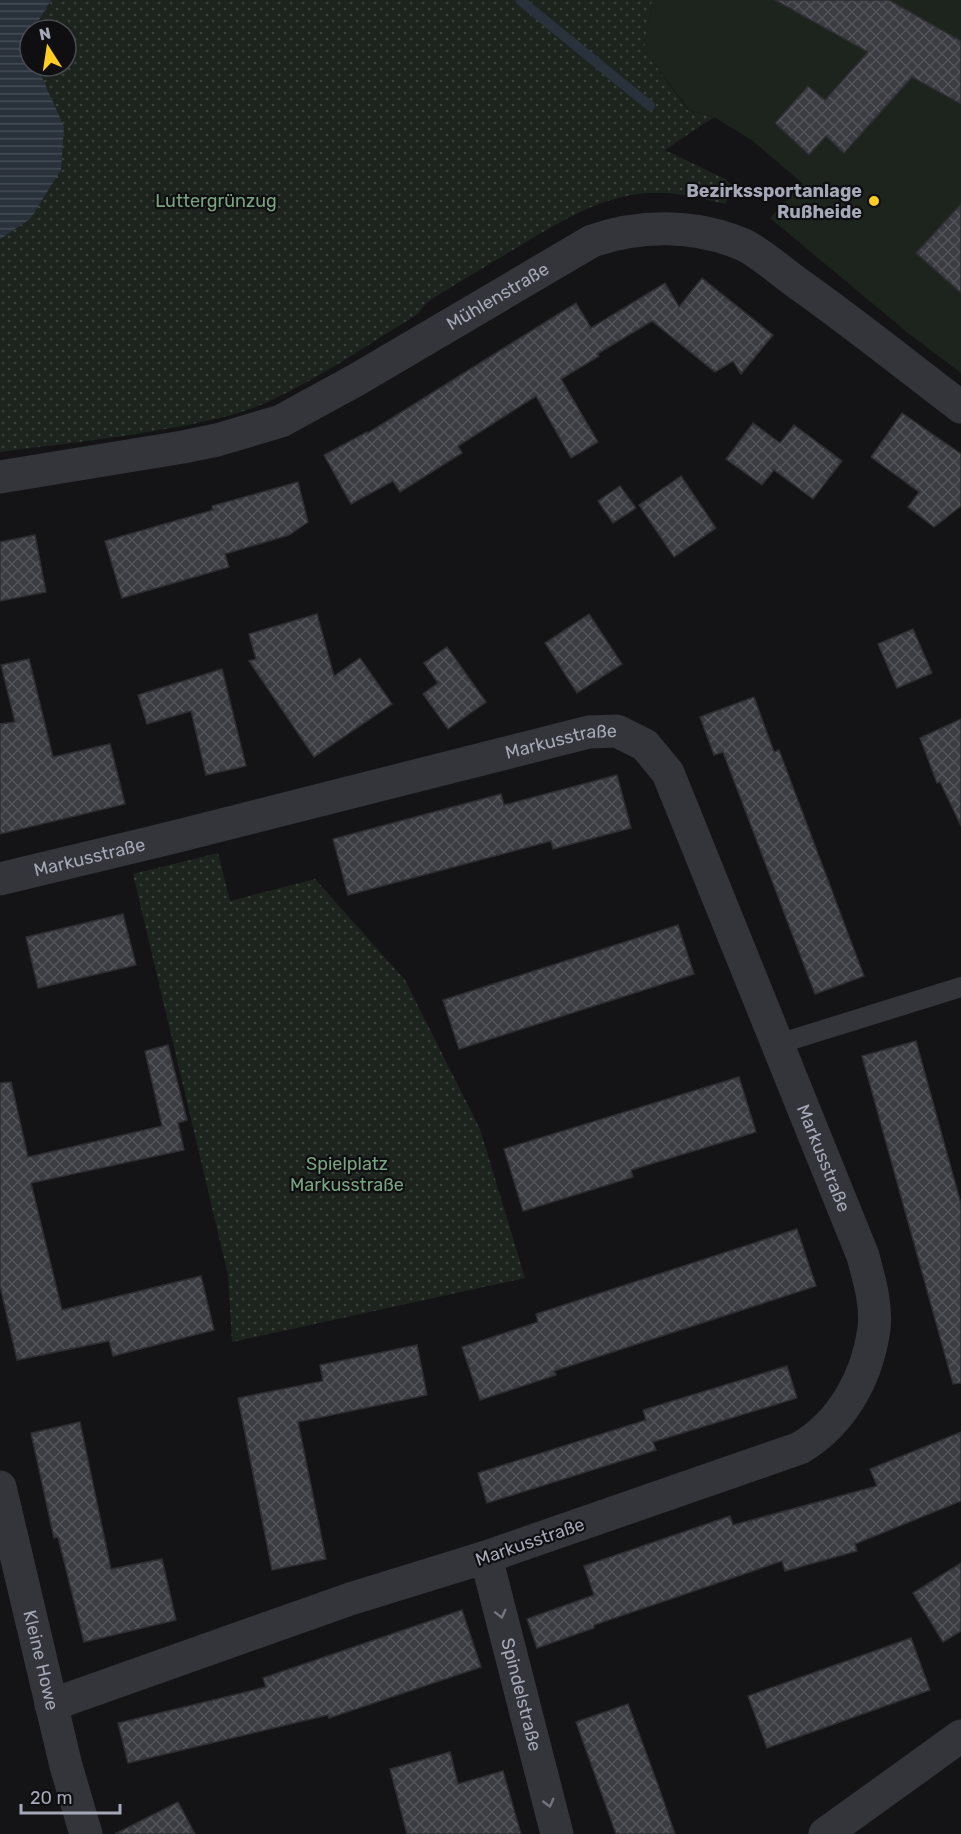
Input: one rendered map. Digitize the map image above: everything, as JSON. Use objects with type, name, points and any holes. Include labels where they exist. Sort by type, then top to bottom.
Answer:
[{"type":"street","name":"Mühlenstraße","points":[[0,477],[183,447],[217,440],[281,421],[356,380],[592,241],[614,233],[654,228],[695,231],[746,246],[812,293],[961,407]]},
{"type":"street","name":"Markusstraße","points":[[0,879],[192,833],[589,732],[617,731],[645,744],[668,773],[863,1256],[872,1286],[874,1328],[865,1364],[848,1403],[817,1438],[800,1448],[486,1557],[350,1599],[51,1705]]},
{"type":"street","name":"Kleine Howe","points":[[0,1487],[51,1705],[86,1834]]},
{"type":"street","name":"Spindelstraße","points":[[486,1557],[557,1834]]},
{"type":"street","points":[[825,1834],[961,1736]]},
{"type":"lane","points":[[778,1044],[961,987]]},
{"type":"green space","name":"Luttergrünzug","points":[[0,0],[652,0],[644,50],[688,110],[714,117],[665,150],[725,179],[734,187],[725,204],[667,193],[648,193],[630,195],[596,205],[548,229],[435,297],[426,303],[418,314],[291,391],[258,406],[214,419],[116,437],[0,452]]},
{"type":"green space","name":"Bezirkssportanlage Rußheide","points":[[652,0],[961,0],[961,373],[908,333],[770,218],[802,183],[753,141],[714,117],[689,110],[644,50]]},
{"type":"green space","name":"Spielplatz Markusstraße","points":[[218,853],[230,901],[315,879],[405,980],[480,1129],[525,1278],[232,1342],[228,1275],[133,874]]},
{"type":"shaded area","points":[[0,0],[51,0],[40,18],[18,18],[18,78],[42,78],[64,127],[61,170],[30,219],[0,239]]},
{"type":"building","points":[[775,0],[889,0],[961,41],[961,104],[912,77],[844,153],[826,136],[809,155],[775,123],[808,86],[825,100],[868,52]]},
{"type":"building","points":[[961,204],[961,293],[916,253]]},
{"type":"building","points":[[702,278],[773,335],[741,374],[733,361],[715,372],[652,321],[561,379],[598,442],[571,458],[536,396],[458,446],[462,453],[400,492],[393,481],[351,504],[324,455],[368,433],[576,303],[591,328],[665,283],[679,307]]},
{"type":"building","points":[[902,413],[961,454],[961,506],[934,527],[908,507],[919,492],[871,457]]},
{"type":"building","points":[[753,423],[780,443],[794,425],[842,461],[813,499],[774,470],[762,485],[726,459]]},
{"type":"building","points":[[681,476],[716,528],[674,557],[639,505]]},
{"type":"building","points":[[298,482],[308,522],[289,535],[225,554],[229,567],[122,598],[105,541],[213,510],[212,506]]},
{"type":"building","points":[[620,486],[636,508],[613,523],[598,501]]},
{"type":"building","points":[[35,535],[46,592],[0,601],[0,542]]},
{"type":"building","points":[[317,614],[334,676],[360,658],[392,704],[314,757],[249,661],[256,659],[249,634]]},
{"type":"building","points":[[589,614],[622,664],[577,693],[545,643]]},
{"type":"building","points":[[913,629],[932,673],[897,688],[878,644]]},
{"type":"building","points":[[447,647],[486,702],[448,729],[423,694],[438,683],[424,663]]},
{"type":"building","points":[[29,659],[53,757],[110,744],[125,804],[0,834],[0,724],[15,722],[1,665]]},
{"type":"building","points":[[222,669],[246,766],[206,775],[191,711],[147,724],[138,695]]},
{"type":"building","points":[[754,697],[774,752],[779,750],[864,976],[815,994],[723,752],[714,755],[700,717]]},
{"type":"building","points":[[961,719],[961,826],[940,782],[937,783],[920,738]]},
{"type":"building","points":[[617,775],[631,828],[553,849],[551,841],[348,895],[333,839],[501,794],[504,805]]},
{"type":"building","points":[[123,914],[136,965],[38,988],[26,937]]},
{"type":"building","points":[[678,925],[694,974],[459,1049],[443,1000]]},
{"type":"building","points":[[916,1041],[961,1204],[961,1383],[953,1384],[862,1056]]},
{"type":"building","points":[[168,1045],[187,1120],[178,1123],[184,1150],[31,1183],[62,1310],[201,1276],[214,1330],[113,1356],[109,1341],[17,1360],[0,1286],[0,1083],[11,1082],[28,1157],[162,1126],[145,1051]]},
{"type":"building","points":[[739,1077],[756,1132],[631,1170],[633,1177],[523,1211],[504,1149]]},
{"type":"building","points":[[797,1229],[816,1286],[554,1371],[556,1375],[480,1400],[462,1347],[538,1322],[536,1314]]},
{"type":"building","points":[[417,1345],[427,1395],[298,1422],[326,1559],[272,1570],[238,1398],[323,1381],[320,1365]]},
{"type":"building","points":[[787,1366],[797,1398],[653,1442],[656,1450],[487,1503],[478,1473],[646,1420],[643,1410]]},
{"type":"building","points":[[80,1422],[111,1569],[162,1559],[176,1620],[84,1642],[58,1537],[54,1538],[31,1433]]},
{"type":"building","points":[[961,1432],[961,1501],[855,1544],[857,1551],[785,1571],[782,1561],[594,1625],[594,1628],[537,1648],[527,1619],[594,1595],[584,1566],[730,1516],[733,1525],[877,1486],[870,1469]]},
{"type":"building","points":[[961,1563],[961,1631],[943,1642],[913,1593]]},
{"type":"building","points":[[462,1610],[481,1667],[329,1718],[328,1715],[128,1763],[118,1723],[266,1687],[263,1678]]},
{"type":"building","points":[[911,1638],[930,1690],[767,1748],[748,1696]]},
{"type":"building","points":[[628,1704],[675,1834],[616,1834],[576,1722]]},
{"type":"building","points":[[450,1752],[458,1784],[503,1771],[521,1834],[407,1834],[390,1769]]},
{"type":"building","points":[[178,1802],[195,1834],[115,1834]]},
{"type":"waterway","points":[[520,0],[650,106]]},
{"type":"place","name":"Bezirkssportanlage Rußheide","points":[[874,201]]}]
